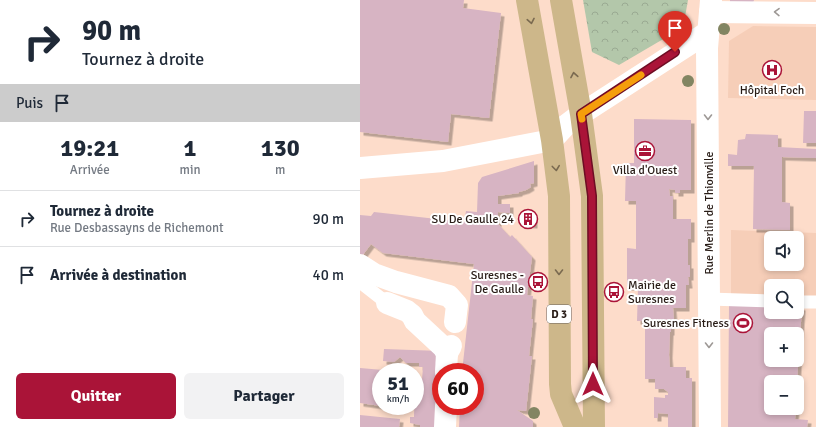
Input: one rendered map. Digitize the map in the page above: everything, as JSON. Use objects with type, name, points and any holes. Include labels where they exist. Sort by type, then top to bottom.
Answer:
[{"type":"main road","name":"D 3","points":[[527,0],[552,140],[559,196],[559,368],[562,394],[575,427]]},
{"type":"main road","points":[[560,0],[581,114],[592,196],[594,427]]},
{"type":"street","points":[[360,168],[443,161],[552,140],[565,126],[709,15],[816,13]]},
{"type":"street","name":"Rue Merlin de Thionville","points":[[709,15],[710,427]]},
{"type":"street","points":[[360,265],[374,274],[396,282],[449,296],[457,305],[455,322]]},
{"type":"street","points":[[387,304],[407,311],[412,315],[414,321],[443,347],[448,357]]},
{"type":"street","name":"D 3","points":[[562,394],[563,427]]},
{"type":"street","points":[[445,427],[446,415]]},
{"type":"lane","points":[[360,282],[387,304]]},
{"type":"lane","points":[[709,299],[764,301]]},
{"type":"lane","points":[[804,302],[816,302]]},
{"type":"shaded area","name":"Hôpital Foch","points":[[753,26],[816,27],[816,100],[728,98],[729,41]]},
{"type":"shaded area","points":[[731,230],[764,231],[764,271],[804,271],[804,233],[816,233],[816,298],[804,297],[804,279],[764,279],[764,296],[731,295]]},
{"type":"green space","points":[[583,0],[688,0],[685,17],[677,31],[619,65],[592,52]]},
{"type":"building","points":[[360,0],[464,0],[463,8],[501,13],[489,118],[451,114],[448,142],[360,132]]},
{"type":"building","points":[[730,0],[754,0],[753,3],[730,2]]},
{"type":"building","points":[[804,111],[816,111],[816,143],[803,143]]},
{"type":"building","points":[[634,119],[691,120],[691,190],[680,190],[680,193],[675,193],[675,190],[669,189],[670,196],[673,196],[673,219],[691,219],[691,239],[688,239],[688,265],[690,265],[690,277],[688,277],[689,285],[686,285],[686,308],[673,308],[674,321],[671,322],[669,355],[670,367],[686,367],[686,378],[692,378],[692,427],[668,427],[668,414],[658,413],[658,418],[654,418],[654,397],[665,398],[665,395],[668,395],[668,392],[664,389],[655,389],[655,379],[645,379],[645,321],[637,321],[638,287],[627,287],[627,248],[636,249],[636,201],[625,201],[626,163],[634,163]]},
{"type":"building","points":[[746,134],[778,135],[778,147],[816,149],[816,158],[782,157],[782,202],[790,203],[790,230],[753,229],[754,166],[728,166],[728,154],[737,155],[738,140],[745,139]]},
{"type":"building","points":[[534,161],[534,183],[530,184],[531,187],[519,193],[498,196],[498,204],[510,204],[510,213],[498,212],[498,224],[510,237],[512,235],[532,257],[527,295],[533,296],[531,319],[533,319],[529,356],[532,356],[526,411],[517,410],[533,421],[533,427],[459,427],[460,415],[484,415],[484,363],[463,363],[474,264],[383,253],[371,244],[362,256],[360,255],[360,215],[371,216],[374,212],[464,222],[466,211],[477,212],[478,183],[482,177]]},
{"type":"building","name":"SU De Gaulle 24","points":[[522,213],[534,213],[534,225],[521,224]]},
{"type":"building","points":[[729,304],[764,305],[764,319],[801,319],[801,327],[764,327],[764,367],[798,367],[797,375],[764,375],[764,415],[795,415],[795,419],[808,420],[807,427],[728,427]]},
{"type":"building","points":[[384,349],[441,351],[441,363],[432,363],[432,415],[438,415],[438,427],[420,427],[420,425],[410,423],[410,417],[414,417],[414,415],[424,415],[424,363],[406,363],[400,357],[394,362],[383,361]]},
{"type":"building","points":[[360,368],[372,369],[372,405],[360,403]]},
{"type":"building","points":[[360,415],[400,419],[399,427],[360,427]]},
{"type":"slow traffic","points":[[582,119],[581,114],[641,75]]},
{"type":"place","name":"Hôpital Foch","points":[[772,70]]},
{"type":"place","name":"Villa d'Ouest","points":[[645,151]]},
{"type":"place","name":"SU De Gaulle 24","points":[[528,219]]},
{"type":"place","name":"Suresnes - De Gaulle","points":[[538,282]]},
{"type":"place","name":"Mairie de Suresnes","points":[[614,292]]},
{"type":"place","name":"Suresnes Fitness","points":[[743,323]]},
{"type":"route","points":[[593,384],[592,196],[581,114],[675,52]]}]
